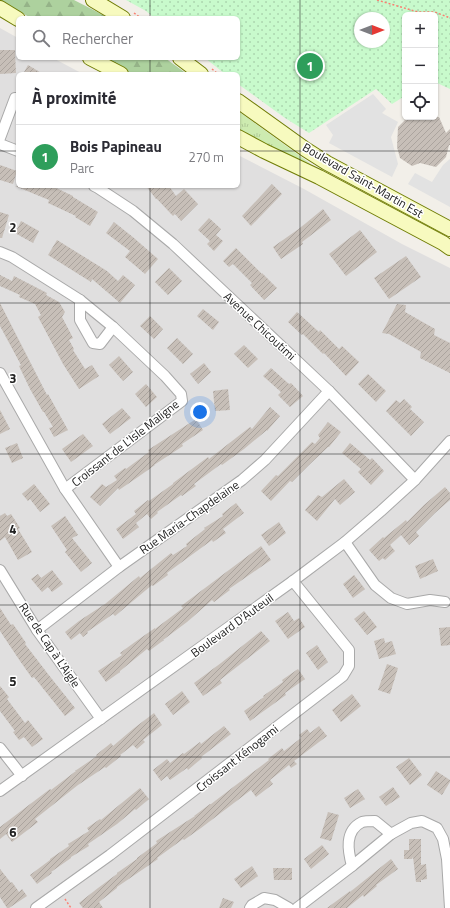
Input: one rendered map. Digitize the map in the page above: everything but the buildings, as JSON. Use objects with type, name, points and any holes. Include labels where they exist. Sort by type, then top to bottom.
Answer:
[{"type":"main road","points":[[93,0],[120,16]]},
{"type":"main road","points":[[0,8],[16,18]]},
{"type":"main road","points":[[94,60],[117,72]]},
{"type":"main road","points":[[183,60],[198,72]]},
{"type":"main road","name":"Boulevard Saint-Martin Est","points":[[240,102],[299,145],[328,163],[450,229]]},
{"type":"main road","name":"Boulevard Saint-Martin Est","points":[[240,138],[315,175],[450,248]]},
{"type":"main road","points":[[381,210],[389,196]]},
{"type":"street","points":[[0,138],[16,98]]},
{"type":"street","points":[[0,144],[16,150]]},
{"type":"street","name":"Avenue Chicoutimi","points":[[98,188],[133,212],[173,244],[329,391],[415,480]]},
{"type":"street","name":"Croissant de L'Isle Maligne","points":[[0,252],[12,257],[80,300],[113,327],[165,376],[181,394],[182,401],[65,489]]},
{"type":"street","points":[[80,300],[80,320],[93,343],[100,344],[113,327]]},
{"type":"street","points":[[0,374],[65,489],[119,567]]},
{"type":"street","name":"Rue Maria-Chapdelaine","points":[[37,630],[119,567],[242,480],[265,460],[329,391]]},
{"type":"street","name":"Boulevard D'Auteuil","points":[[0,791],[294,581],[345,542],[415,480],[450,441]]},
{"type":"street","points":[[345,542],[375,585],[391,598],[407,604],[430,600],[445,602]]},
{"type":"street","name":"Rue de Cap à L'Aigle","points":[[0,570],[37,630],[101,719]]},
{"type":"street","name":"Croissant Kénogami","points":[[36,908],[110,855],[344,676],[349,666],[349,650],[294,581]]},
{"type":"street","points":[[0,748],[22,776]]},
{"type":"street","points":[[352,866],[349,852],[349,836],[356,827],[363,822],[375,820],[391,834]]},
{"type":"street","points":[[297,908],[391,834],[411,822],[422,821],[437,828],[443,839],[447,860],[450,908]]},
{"type":"street","points":[[250,908],[252,905],[264,898],[275,900],[289,908]]},
{"type":"path","points":[[377,0],[418,12],[435,12],[450,18]]},
{"type":"path","points":[[64,898],[71,908]]},
{"type":"shaded area","points":[[0,28],[16,37],[16,60],[57,60],[79,72],[16,72],[16,188],[240,188],[240,156],[304,189],[402,244],[450,268],[450,908],[0,908]]},
{"type":"shaded area","points":[[373,94],[386,109],[382,113],[398,122],[391,137],[398,164],[392,177],[329,143],[333,135],[326,125]]},
{"type":"shaded area","points":[[450,159],[450,207],[408,184],[415,173],[432,182],[443,165]]},
{"type":"green space","points":[[0,0],[74,0],[105,16],[27,16]]},
{"type":"green space","points":[[126,0],[450,0],[450,89],[438,83],[438,12],[402,12],[402,98],[392,104],[376,89],[309,133],[285,118],[240,85],[240,72],[222,72],[208,60],[240,60],[240,16],[152,16],[146,11]]},
{"type":"green space","points":[[107,60],[168,60],[184,72],[129,72]]},
{"type":"green space","points":[[240,112],[311,164],[274,148],[240,131]]},
{"type":"place","name":"Bois Papineau","points":[[310,66]]}]
